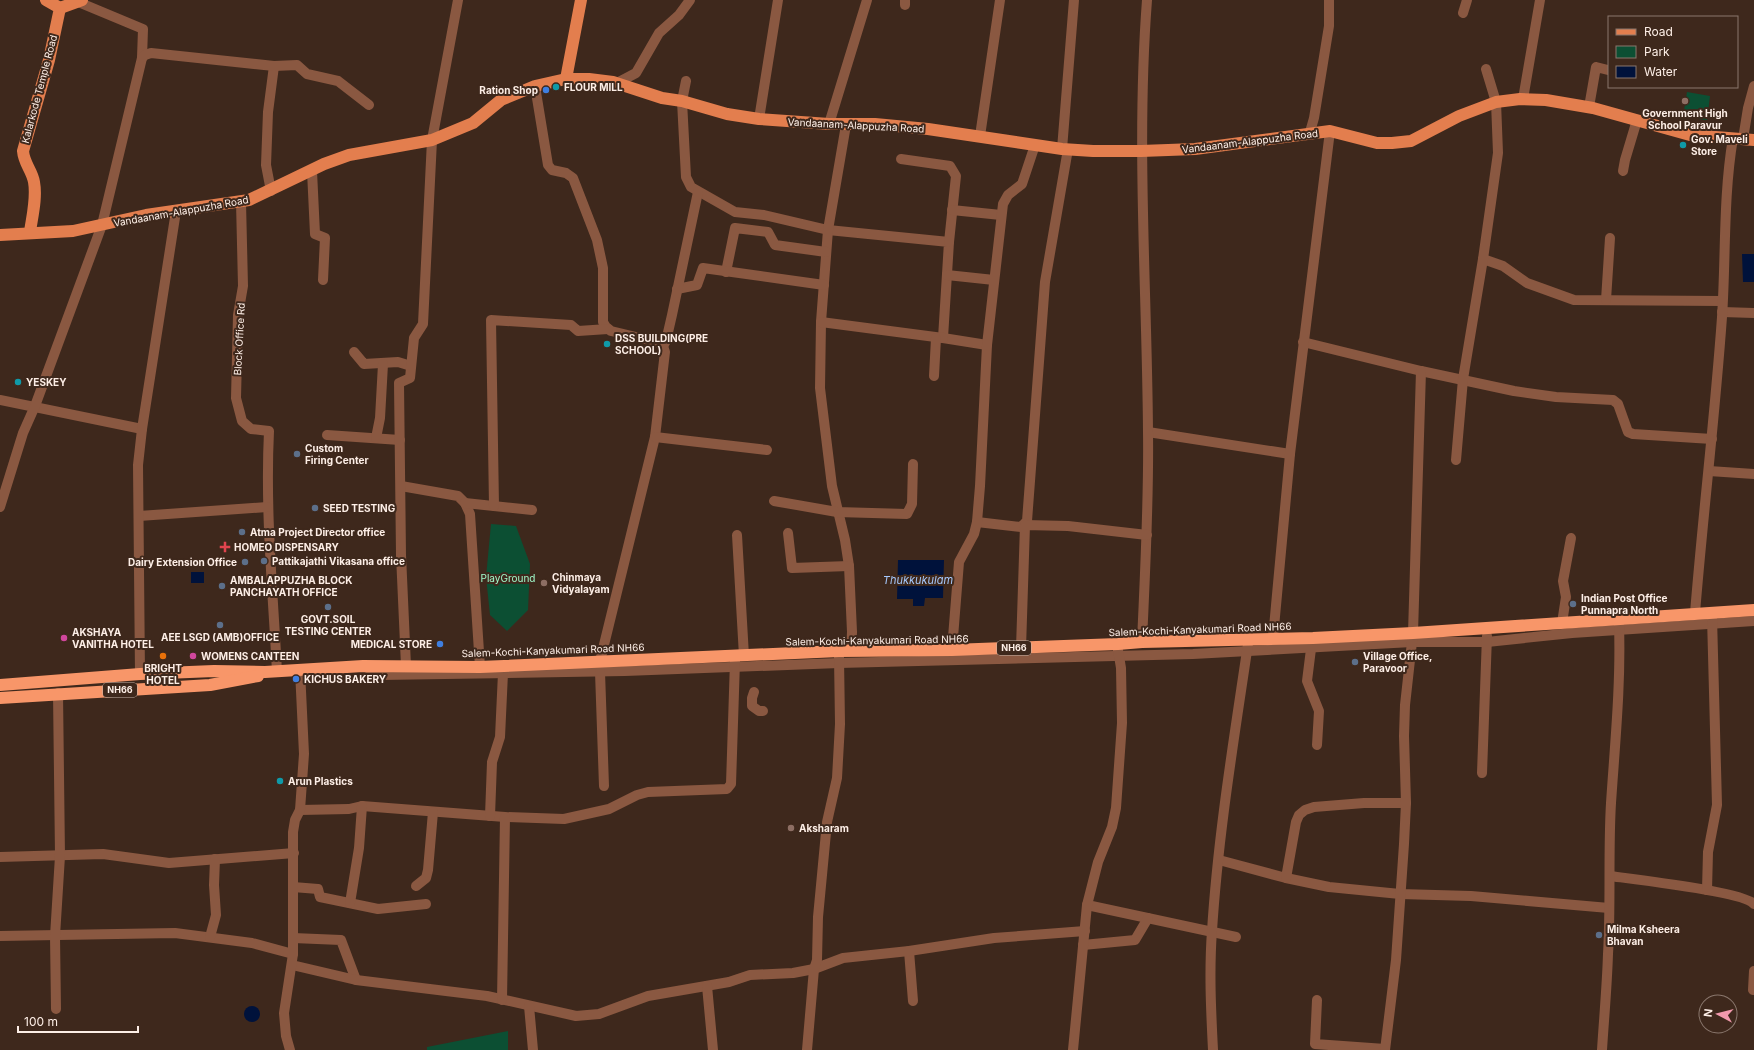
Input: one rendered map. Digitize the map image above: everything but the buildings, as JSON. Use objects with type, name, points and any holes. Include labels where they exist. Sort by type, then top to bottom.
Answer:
[{"type":"highway","name":"Salem-Kochi-Kanyakumari Road NH66","points":[[2,684],[140,674],[220,671],[275,672],[363,666],[600,666],[1142,642],[1248,645],[1273,638],[1312,642],[1413,637],[1562,623],[1619,624],[1695,613],[1712,618],[1754,610]]},
{"type":"highway","name":"NH66","points":[[0,698],[58,693],[210,685],[239,681],[275,672]]},
{"type":"main road","points":[[46,0],[60,8],[80,1]]},
{"type":"main road","points":[[566,79],[581,0]]},
{"type":"main road","name":"Kalarkode Temple Road","points":[[30,232],[35,188],[31,171],[24,161],[24,151],[49,60],[60,8]]},
{"type":"main road","name":"Vandaanam-Alappuzha Road","points":[[0,235],[30,232],[73,231],[146,215],[241,202],[271,191],[324,164],[349,155],[432,140],[473,123],[501,100],[535,86],[566,79],[589,79],[617,83],[662,98],[682,101],[727,114],[759,119],[846,125],[875,124],[980,136],[1065,149],[1141,151],[1195,149],[1310,132],[1330,131],[1377,143],[1411,141],[1459,116],[1496,102],[1523,99],[1546,100],[1589,108],[1690,135],[1743,139]]},
{"type":"street","points":[[406,666],[401,555],[399,384],[410,378],[414,338],[424,324],[432,140],[458,0]]},
{"type":"street","points":[[617,83],[636,74],[659,33],[679,15],[690,0]]},
{"type":"street","points":[[759,119],[778,0]]},
{"type":"street","points":[[829,124],[867,0]]},
{"type":"street","points":[[980,136],[1000,0]]},
{"type":"street","points":[[1021,648],[1025,525],[1027,520],[1045,282],[1065,149],[1074,0]]},
{"type":"street","points":[[1142,642],[1147,535],[1148,432],[1141,151],[1147,0]]},
{"type":"street","points":[[1310,132],[1329,26],[1329,0]]},
{"type":"street","points":[[1463,13],[1467,0]]},
{"type":"street","points":[[1523,99],[1540,0]]},
{"type":"street","points":[[0,507],[23,433],[35,406],[102,225],[142,58],[143,29],[80,1]]},
{"type":"street","points":[[142,58],[151,53],[274,66],[297,65],[307,74],[338,81],[369,105]]},
{"type":"street","points":[[271,191],[266,165],[268,112],[274,66]]},
{"type":"street","points":[[1589,108],[1596,67],[1608,70]]},
{"type":"street","points":[[1456,460],[1463,379],[1483,259],[1498,153],[1496,102],[1486,69]]},
{"type":"street","points":[[686,81],[682,101],[686,177],[691,187],[698,192],[735,212],[764,215],[828,230],[949,242]]},
{"type":"street","points":[[535,86],[548,165],[552,170],[566,173],[573,178],[597,240],[603,268],[604,322],[608,329]]},
{"type":"street","points":[[1695,613],[1712,439],[1722,312],[1725,212],[1754,86]]},
{"type":"street","points":[[1623,171],[1637,120]]},
{"type":"street","points":[[807,1050],[814,969],[817,960],[818,917],[827,822],[837,778],[843,655],[852,632],[849,566],[845,540],[837,512],[828,458],[820,388],[821,322],[828,230],[846,125]]},
{"type":"street","points":[[1273,638],[1290,454],[1330,131]]},
{"type":"street","points":[[952,650],[959,562],[974,534],[977,522],[987,345],[1001,215],[1004,200],[1018,188],[1025,177],[1035,145]]},
{"type":"street","points":[[901,159],[950,166],[956,176],[947,275],[934,376]]},
{"type":"street","points":[[312,170],[315,234],[325,238],[323,280]]},
{"type":"street","points":[[663,346],[666,340],[678,289],[698,192]]},
{"type":"street","name":"Block Office Rd","points":[[241,202],[243,286],[238,316],[236,398],[242,421],[251,429],[269,431],[267,507]]},
{"type":"street","points":[[952,210],[1001,215]]},
{"type":"street","points":[[140,674],[138,465],[142,429],[176,211]]},
{"type":"street","points":[[726,272],[735,228],[768,232],[775,245],[826,252]]},
{"type":"street","points":[[1606,300],[1610,238]]},
{"type":"street","points":[[1483,259],[1503,266],[1527,283],[1574,300],[1722,301]]},
{"type":"street","points":[[678,289],[697,285],[703,268],[824,285]]},
{"type":"street","points":[[947,275],[994,280]]},
{"type":"street","points":[[1722,312],[1754,313]]},
{"type":"street","points":[[494,506],[491,320],[570,325],[578,331],[608,329],[657,342],[663,346],[665,352],[655,437],[600,666],[604,786]]},
{"type":"street","points":[[821,322],[987,345]]},
{"type":"street","points":[[1303,342],[1421,371],[1514,391],[1556,398],[1612,400],[1618,404],[1628,432],[1633,434],[1712,439]]},
{"type":"street","points":[[354,352],[364,364],[398,362],[411,366]]},
{"type":"street","points":[[376,438],[380,418],[383,364]]},
{"type":"street","points":[[1316,1000],[1315,1044],[1385,1049],[1396,960],[1406,803],[1404,736],[1405,705],[1413,637],[1421,371]]},
{"type":"street","points":[[0,400],[142,429]]},
{"type":"street","points":[[1148,432],[1290,454]]},
{"type":"street","points":[[327,435],[400,440]]},
{"type":"street","points":[[655,437],[766,450]]},
{"type":"street","points":[[774,501],[837,512],[907,514],[912,504],[913,464]]},
{"type":"street","points":[[1709,471],[1754,474]]},
{"type":"street","points":[[401,486],[458,496],[465,503],[470,514],[480,667]]},
{"type":"street","points":[[465,503],[532,510]]},
{"type":"street","points":[[139,516],[267,507],[271,546],[275,672]]},
{"type":"street","points":[[977,522],[1022,527],[1025,525],[1068,526],[1147,535]]},
{"type":"street","points":[[788,533],[792,568],[849,566]]},
{"type":"street","points":[[300,810],[349,809],[362,806],[505,817],[564,819],[609,809],[637,795],[648,792],[730,788],[738,660],[737,535]]},
{"type":"street","points":[[1562,623],[1566,598],[1563,581],[1571,538]]},
{"type":"street","points":[[1413,637],[1487,642],[1619,624],[1712,618],[1754,621]]},
{"type":"street","points":[[1707,890],[1709,848],[1717,805],[1712,618]]},
{"type":"street","points":[[1602,1050],[1609,908],[1611,804],[1619,668],[1619,624]]},
{"type":"street","points":[[1482,773],[1487,642],[1486,629]]},
{"type":"street","points":[[843,655],[1119,656],[1248,645],[1312,642],[1307,681],[1319,711],[1317,744]]},
{"type":"street","points":[[1073,1050],[1087,905],[1098,862],[1112,827],[1116,808],[1122,723],[1121,668],[1118,644]]},
{"type":"street","points":[[1213,1050],[1210,981],[1212,931],[1219,860],[1248,645]]},
{"type":"street","points":[[363,666],[382,675],[503,673],[600,666]]},
{"type":"street","points":[[290,1050],[286,1036],[284,1014],[293,954],[295,820],[300,810],[304,754],[300,670]]},
{"type":"street","points":[[490,816],[492,762],[500,737],[503,673]]},
{"type":"street","points":[[754,692],[752,706],[763,711]]},
{"type":"street","points":[[56,1009],[55,936],[60,856],[58,693]]},
{"type":"street","points":[[1286,878],[1296,822],[1299,815],[1305,810],[1314,807],[1364,803],[1406,803]]},
{"type":"street","points":[[350,904],[359,848],[362,806]]},
{"type":"street","points":[[416,886],[426,878],[428,870],[433,812]]},
{"type":"street","points":[[502,1000],[505,817]]},
{"type":"street","points":[[0,856],[103,854],[169,863],[294,853]]},
{"type":"street","points":[[210,937],[216,914],[214,859]]},
{"type":"street","points":[[1219,860],[1286,878],[1329,887],[1400,894],[1471,896],[1609,908]]},
{"type":"street","points":[[1610,876],[1707,890],[1746,899],[1754,904]]},
{"type":"street","points":[[293,888],[318,889],[320,897],[378,909],[426,904]]},
{"type":"street","points":[[1087,905],[1236,937]]},
{"type":"street","points":[[1083,945],[1135,940],[1148,918]]},
{"type":"street","points":[[292,965],[356,980],[502,1000],[576,1016],[587,1016],[599,1014],[648,996],[707,986],[750,975],[793,973],[814,969],[843,958],[909,952],[994,938],[1085,931]]},
{"type":"street","points":[[0,936],[175,933],[252,943],[293,954]]},
{"type":"street","points":[[293,938],[341,940],[356,980]]},
{"type":"street","points":[[909,952],[913,1001]]},
{"type":"street","points":[[1753,990],[1754,971]]},
{"type":"street","points":[[707,986],[713,1050]]},
{"type":"street","points":[[529,1006],[533,1050]]},
{"type":"green space","points":[[1687,92],[1710,96],[1707,120],[1683,117]]},
{"type":"green space","name":"PlayGround","points":[[491,524],[516,526],[530,564],[528,610],[507,631],[490,615],[486,577]]},
{"type":"green space","points":[[508,1031],[508,1050],[427,1050],[427,1047]]},
{"type":"water","points":[[1742,254],[1754,254],[1754,282],[1743,282]]},
{"type":"water","name":"Thukkukulam","points":[[898,560],[944,560],[943,598],[925,598],[924,606],[913,606],[913,599],[897,599]]},
{"type":"water","points":[[191,572],[204,572],[204,583],[191,583]]},
{"type":"water","points":[[249,1006],[255,1006],[260,1011],[258,1020],[255,1022],[249,1022],[244,1017],[244,1011]]},
{"type":"place","name":"FLOUR MILL","points":[[556,87]]},
{"type":"place","name":"Ration Shop","points":[[546,90]]},
{"type":"place","name":"Government High School Paravur","points":[[1685,101]]},
{"type":"place","name":"Gov. Maveli Store","points":[[1683,145]]},
{"type":"place","name":"DSS BUILDING(PRE SCHOOL)","points":[[607,344]]},
{"type":"place","name":"YESKEY","points":[[18,382]]},
{"type":"place","name":"Custom Firing Center","points":[[297,454]]},
{"type":"place","name":"SEED TESTING","points":[[315,508]]},
{"type":"place","name":"Atma Project Director office","points":[[242,532]]},
{"type":"place","name":"HOMEO DISPENSARY","points":[[225,547]]},
{"type":"place","name":"Pattikajathi Vikasana office","points":[[264,561]]},
{"type":"place","name":"Dairy Extension Office","points":[[245,562]]},
{"type":"place","name":"Chinmaya Vidyalayam","points":[[544,583]]},
{"type":"place","name":"AMBALAPPUZHA BLOCK PANCHAYATH OFFICE","points":[[222,586]]},
{"type":"place","name":"Indian Post Office Punnapra North","points":[[1573,604]]},
{"type":"place","name":"GOVT.SOIL TESTING CENTER","points":[[328,607]]},
{"type":"place","name":"AEE LSGD (AMB)OFFICE","points":[[220,625]]},
{"type":"place","name":"AKSHAYA VANITHA HOTEL","points":[[64,638]]},
{"type":"place","name":"MEDICAL STORE","points":[[440,644]]},
{"type":"place","name":"BRIGHT HOTEL","points":[[163,656]]},
{"type":"place","name":"WOMENS CANTEEN","points":[[193,656]]},
{"type":"place","name":"Village Office, Paravoor","points":[[1355,662]]},
{"type":"place","name":"KICHUS BAKERY","points":[[296,679]]},
{"type":"place","name":"Arun Plastics","points":[[280,781]]},
{"type":"place","name":"Aksharam","points":[[791,828]]},
{"type":"place","name":"Milma Ksheera Bhavan","points":[[1599,935]]}]
